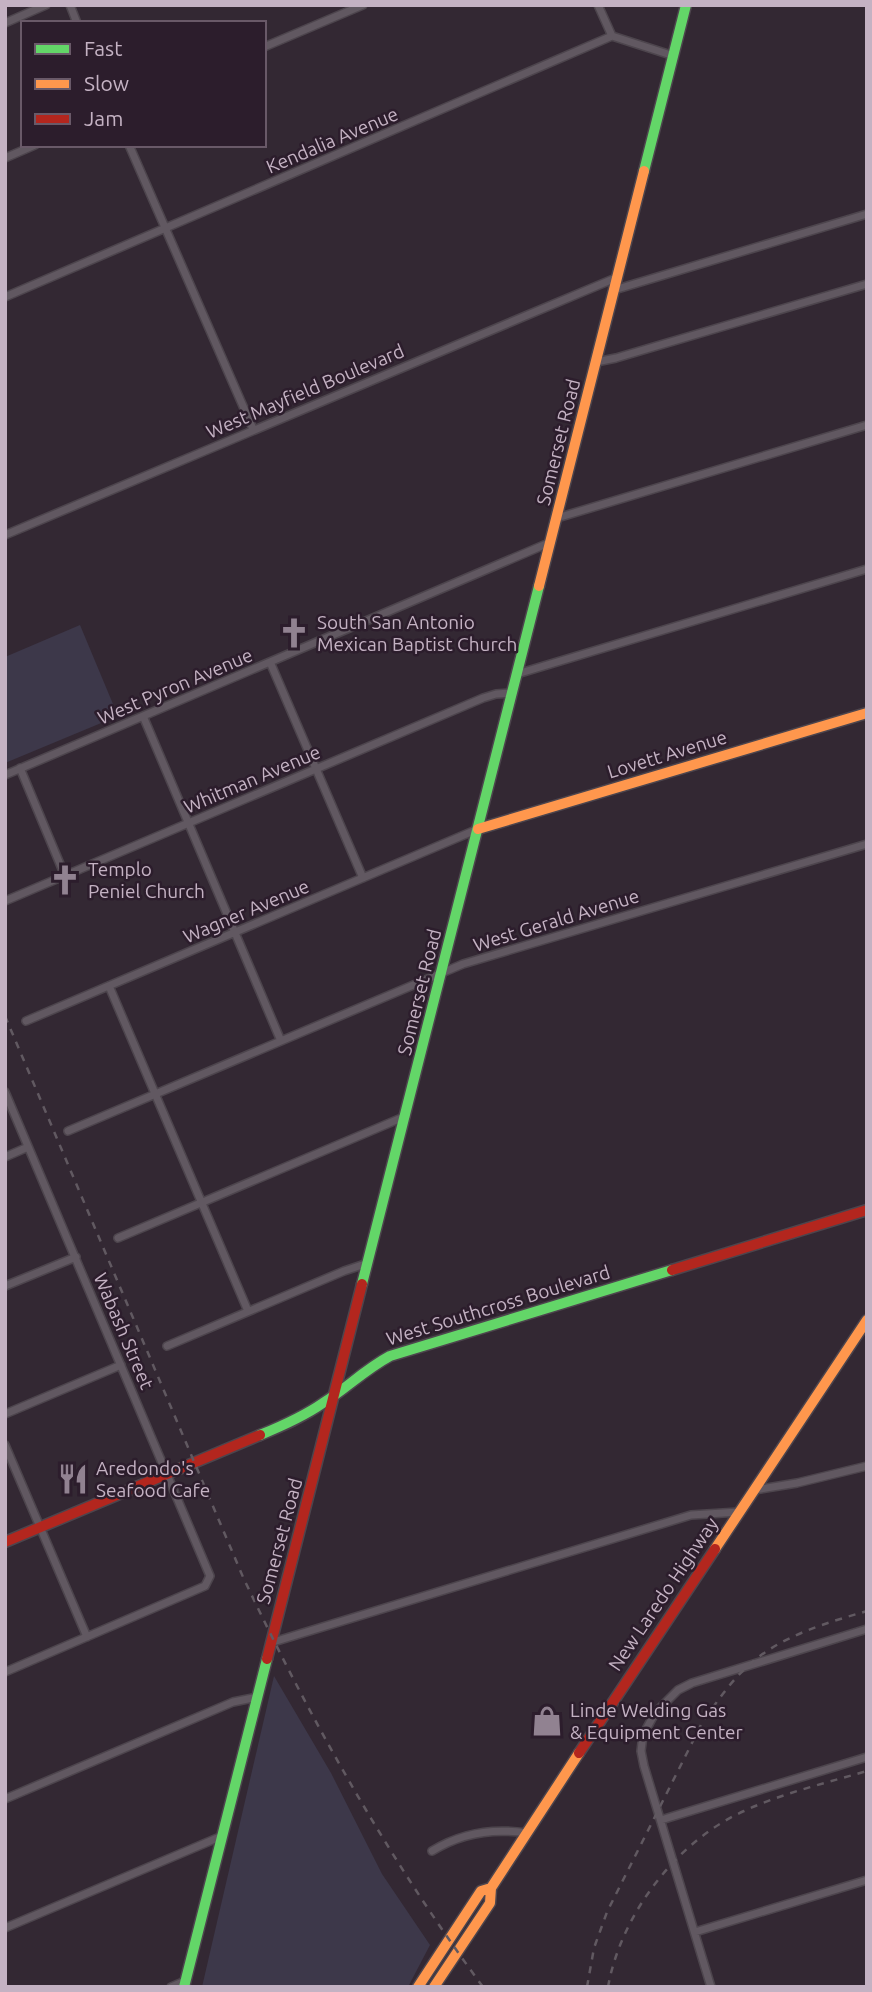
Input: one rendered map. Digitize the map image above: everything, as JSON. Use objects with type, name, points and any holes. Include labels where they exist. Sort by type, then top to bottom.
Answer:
[{"type":"main road","name":"Somerset Road","points":[[185,1984],[686,5]]},
{"type":"main road","name":"Lovett Avenue","points":[[478,829],[867,713]]},
{"type":"main road","name":"West Southcross Boulevard","points":[[5,1542],[293,1421],[316,1409],[377,1363],[408,1350],[867,1210]]},
{"type":"main road","name":"New Laredo Highway","points":[[434,1987],[490,1903],[491,1888],[526,1833],[867,1320]]},
{"type":"main road","name":"New Laredo Highway","points":[[418,1987],[481,1891],[491,1888]]},
{"type":"street","points":[[5,23],[46,5]]},
{"type":"street","points":[[266,46],[363,5]]},
{"type":"street","points":[[598,5],[612,36],[674,56]]},
{"type":"street","name":"Kendalia Avenue","points":[[5,297],[612,36]]},
{"type":"street","points":[[5,158],[30,147]]},
{"type":"street","points":[[130,147],[253,429]]},
{"type":"street","points":[[614,290],[867,214]]},
{"type":"street","name":"West Mayfield Boulevard","points":[[5,535],[618,277]]},
{"type":"street","points":[[596,362],[867,284]]},
{"type":"street","points":[[557,518],[867,425]]},
{"type":"street","name":"West Pyron Avenue","points":[[5,775],[551,542]]},
{"type":"street","points":[[517,674],[867,569]]},
{"type":"street","points":[[270,663],[363,878]]},
{"type":"street","name":"Whitman Avenue","points":[[5,901],[483,698],[512,693]]},
{"type":"street","points":[[143,716],[281,1041]]},
{"type":"street","points":[[20,768],[65,876]]},
{"type":"street","name":"Wagner Avenue","points":[[26,1021],[478,829]]},
{"type":"street","name":"West Gerald Avenue","points":[[68,1131],[476,960],[867,844]]},
{"type":"street","points":[[109,986],[247,1311]]},
{"type":"street","name":"Wabash Street","points":[[5,1092],[209,1571],[208,1584],[86,1637]]},
{"type":"street","points":[[118,1238],[406,1116]]},
{"type":"street","points":[[5,1157],[28,1147]]},
{"type":"street","points":[[5,1286],[76,1257]]},
{"type":"street","points":[[167,1346],[344,1270],[369,1263]]},
{"type":"street","points":[[5,1414],[121,1365]]},
{"type":"street","points":[[5,1445],[86,1637],[5,1672]]},
{"type":"street","points":[[753,1490],[797,1483],[867,1466]]},
{"type":"street","points":[[270,1643],[691,1516],[739,1512]]},
{"type":"street","points":[[711,1987],[644,1766],[642,1742],[655,1713],[678,1690],[692,1683],[867,1629]]},
{"type":"street","points":[[5,1798],[233,1702],[258,1697]]},
{"type":"street","points":[[661,1820],[867,1757]]},
{"type":"street","points":[[432,1851],[452,1840],[500,1829],[526,1833]]},
{"type":"street","points":[[5,1928],[222,1836]]},
{"type":"street","points":[[695,1932],[867,1880]]},
{"type":"street","points":[[171,1987],[185,1984]]},
{"type":"shaded area","points":[[80,625],[118,716],[5,763],[5,657]]},
{"type":"shaded area","points":[[274,1676],[331,1773],[382,1874],[430,1945],[408,1987],[202,1987]]},
{"type":"railway","points":[[5,1016],[243,1577],[269,1631],[324,1736],[383,1839],[483,1987]]},
{"type":"railway","points":[[587,1987],[594,1948],[607,1912],[703,1721],[719,1699],[741,1672],[774,1646],[820,1626],[867,1611]]},
{"type":"railway","points":[[608,1987],[625,1933],[639,1907],[656,1883],[696,1841],[719,1824],[744,1811],[867,1771]]},
{"type":"traffic: fast","points":[[644,171],[686,5]]},
{"type":"traffic: fast","points":[[362,1284],[539,586]]},
{"type":"traffic: fast","points":[[260,1435],[315,1408],[390,1356],[672,1270]]},
{"type":"traffic: fast","points":[[184,1987],[267,1659]]},
{"type":"traffic: slow","points":[[539,586],[644,171]]},
{"type":"traffic: slow","points":[[478,829],[867,713]]},
{"type":"traffic: slow","points":[[715,1549],[867,1320]]},
{"type":"traffic: slow","points":[[434,1987],[490,1903],[491,1888],[579,1753]]},
{"type":"traffic: slow","points":[[418,1987],[481,1891],[491,1888]]},
{"type":"traffic: jam","points":[[672,1270],[867,1210]]},
{"type":"traffic: jam","points":[[267,1659],[362,1284]]},
{"type":"traffic: jam","points":[[5,1542],[260,1435]]},
{"type":"traffic: jam","points":[[579,1753],[715,1549]]},
{"type":"place","name":"South San Antonio Mexican Baptist Church","points":[[294,633]]},
{"type":"place","name":"Templo Peniel Church","points":[[65,880]]},
{"type":"place","name":"Aredondo's Seafood Cafe","points":[[73,1479]]},
{"type":"place","name":"Linde Welding Gas & Equipment Center","points":[[547,1721]]}]
